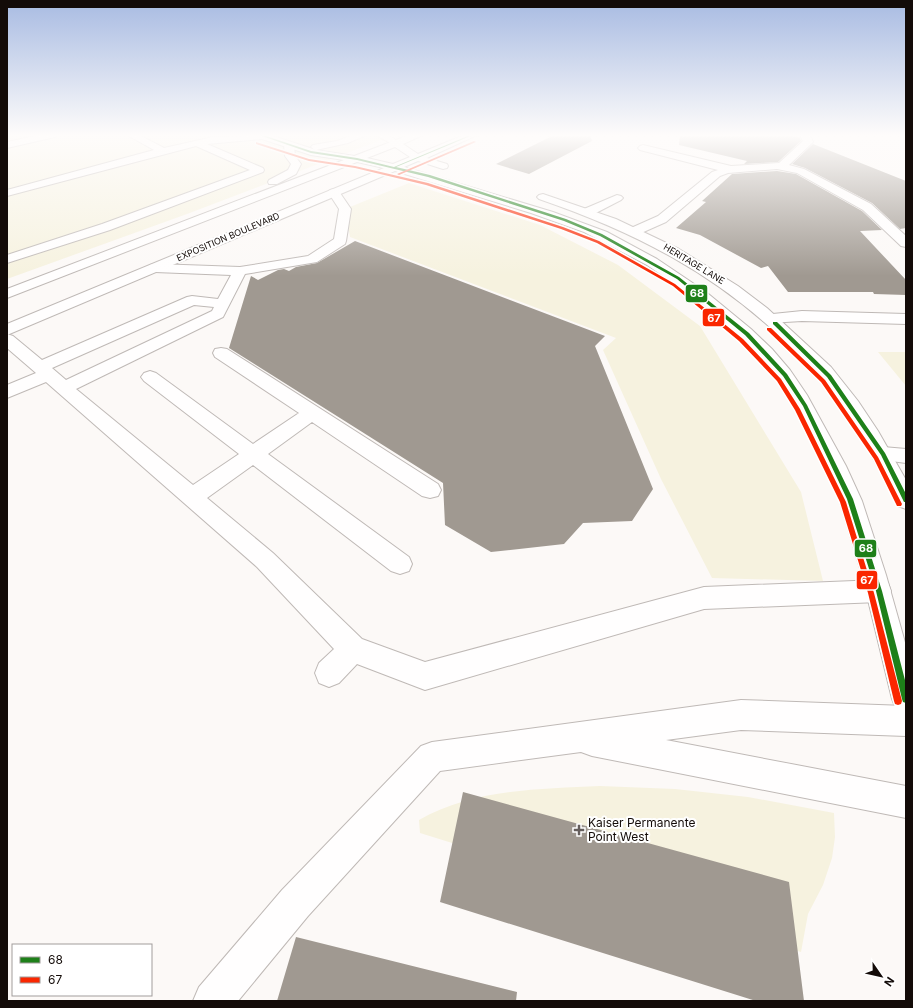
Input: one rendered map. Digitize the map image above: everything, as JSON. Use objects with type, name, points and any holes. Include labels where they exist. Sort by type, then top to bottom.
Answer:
[{"type":"main road","points":[[7,193],[48,182]]},
{"type":"main road","points":[[7,259],[106,227],[228,182]]},
{"type":"main road","points":[[192,222],[232,198],[273,182]]},
{"type":"main road","points":[[7,294],[297,182]]},
{"type":"main road","name":"EXPOSITION BOULEVARD","points":[[7,330],[358,182]]},
{"type":"main road","name":"HERITAGE LANE","points":[[443,182],[565,220],[636,253],[678,278],[709,302],[747,334],[785,375],[805,406],[850,499],[879,591],[906,699]]},
{"type":"main road","points":[[635,232],[662,219],[706,182]]},
{"type":"main road","points":[[822,182],[867,207],[906,243]]},
{"type":"main road","points":[[155,268],[240,271],[312,259],[340,241],[345,209],[334,192]]},
{"type":"main road","name":"HERITAGE LANE","points":[[532,194],[588,212],[635,232],[706,270],[741,294],[769,318],[829,376],[883,454],[906,500]]},
{"type":"main road","points":[[588,212],[617,198]]},
{"type":"main road","points":[[7,392],[218,314],[240,271]]},
{"type":"main road","points":[[51,376],[192,300],[222,304]]},
{"type":"main road","points":[[769,318],[802,316],[906,319]]},
{"type":"main road","points":[[7,339],[265,560],[353,650],[424,676],[704,598],[879,591]]},
{"type":"main road","points":[[221,353],[430,490]]},
{"type":"main road","points":[[150,377],[252,455],[400,564]]},
{"type":"main road","points":[[192,497],[312,413]]},
{"type":"main road","points":[[883,454],[906,456]]},
{"type":"main road","points":[[329,674],[353,650]]},
{"type":"main road","points":[[213,1001],[295,902],[432,757],[741,715],[906,721]]},
{"type":"main road","points":[[575,738],[906,802]]},
{"type":"shaded area","points":[[7,182],[271,182],[187,214],[7,279]]},
{"type":"shaded area","points":[[409,183],[540,225],[618,265],[700,326],[801,492],[823,581],[712,578],[661,479],[603,350],[616,338],[350,237],[345,209]]},
{"type":"shaded area","points":[[878,352],[906,352],[906,386]]},
{"type":"shaded area","points":[[600,786],[675,789],[748,797],[834,813],[835,837],[832,858],[823,885],[808,914],[801,952],[420,833],[419,820],[461,802],[506,792]]},
{"type":"building","points":[[723,182],[810,182],[862,211],[882,230],[860,231],[906,280],[906,295],[874,294],[873,292],[788,292],[768,266],[761,268],[700,235],[676,228],[706,202],[702,201]]},
{"type":"building","points":[[832,182],[906,182],[906,228],[900,229],[872,203]]},
{"type":"building","points":[[355,241],[605,336],[595,346],[653,489],[632,521],[583,523],[564,544],[491,552],[445,525],[443,483],[229,348],[251,276],[258,280],[278,270],[284,269],[289,271],[296,267],[317,263]]},
{"type":"building","points":[[463,792],[789,882],[804,1001],[756,1001],[440,902]]},
{"type":"building","points":[[296,937],[517,992],[516,1001],[277,1001]]},
{"type":"transit line","name":"67","points":[[419,182],[562,228],[598,242],[674,285],[741,340],[779,380],[798,410],[843,502],[871,593],[898,701]]},
{"type":"transit line","name":"68","points":[[448,182],[565,220],[601,235],[678,278],[747,334],[785,375],[805,406],[850,499],[879,591],[906,699]]},
{"type":"transit line","name":"68","points":[[775,323],[829,376],[883,454],[906,500]]},
{"type":"transit line","name":"67","points":[[769,329],[823,381],[876,458],[899,504]]},
{"type":"place","name":"Kaiser Permanente Point West","points":[[579,830]]}]
